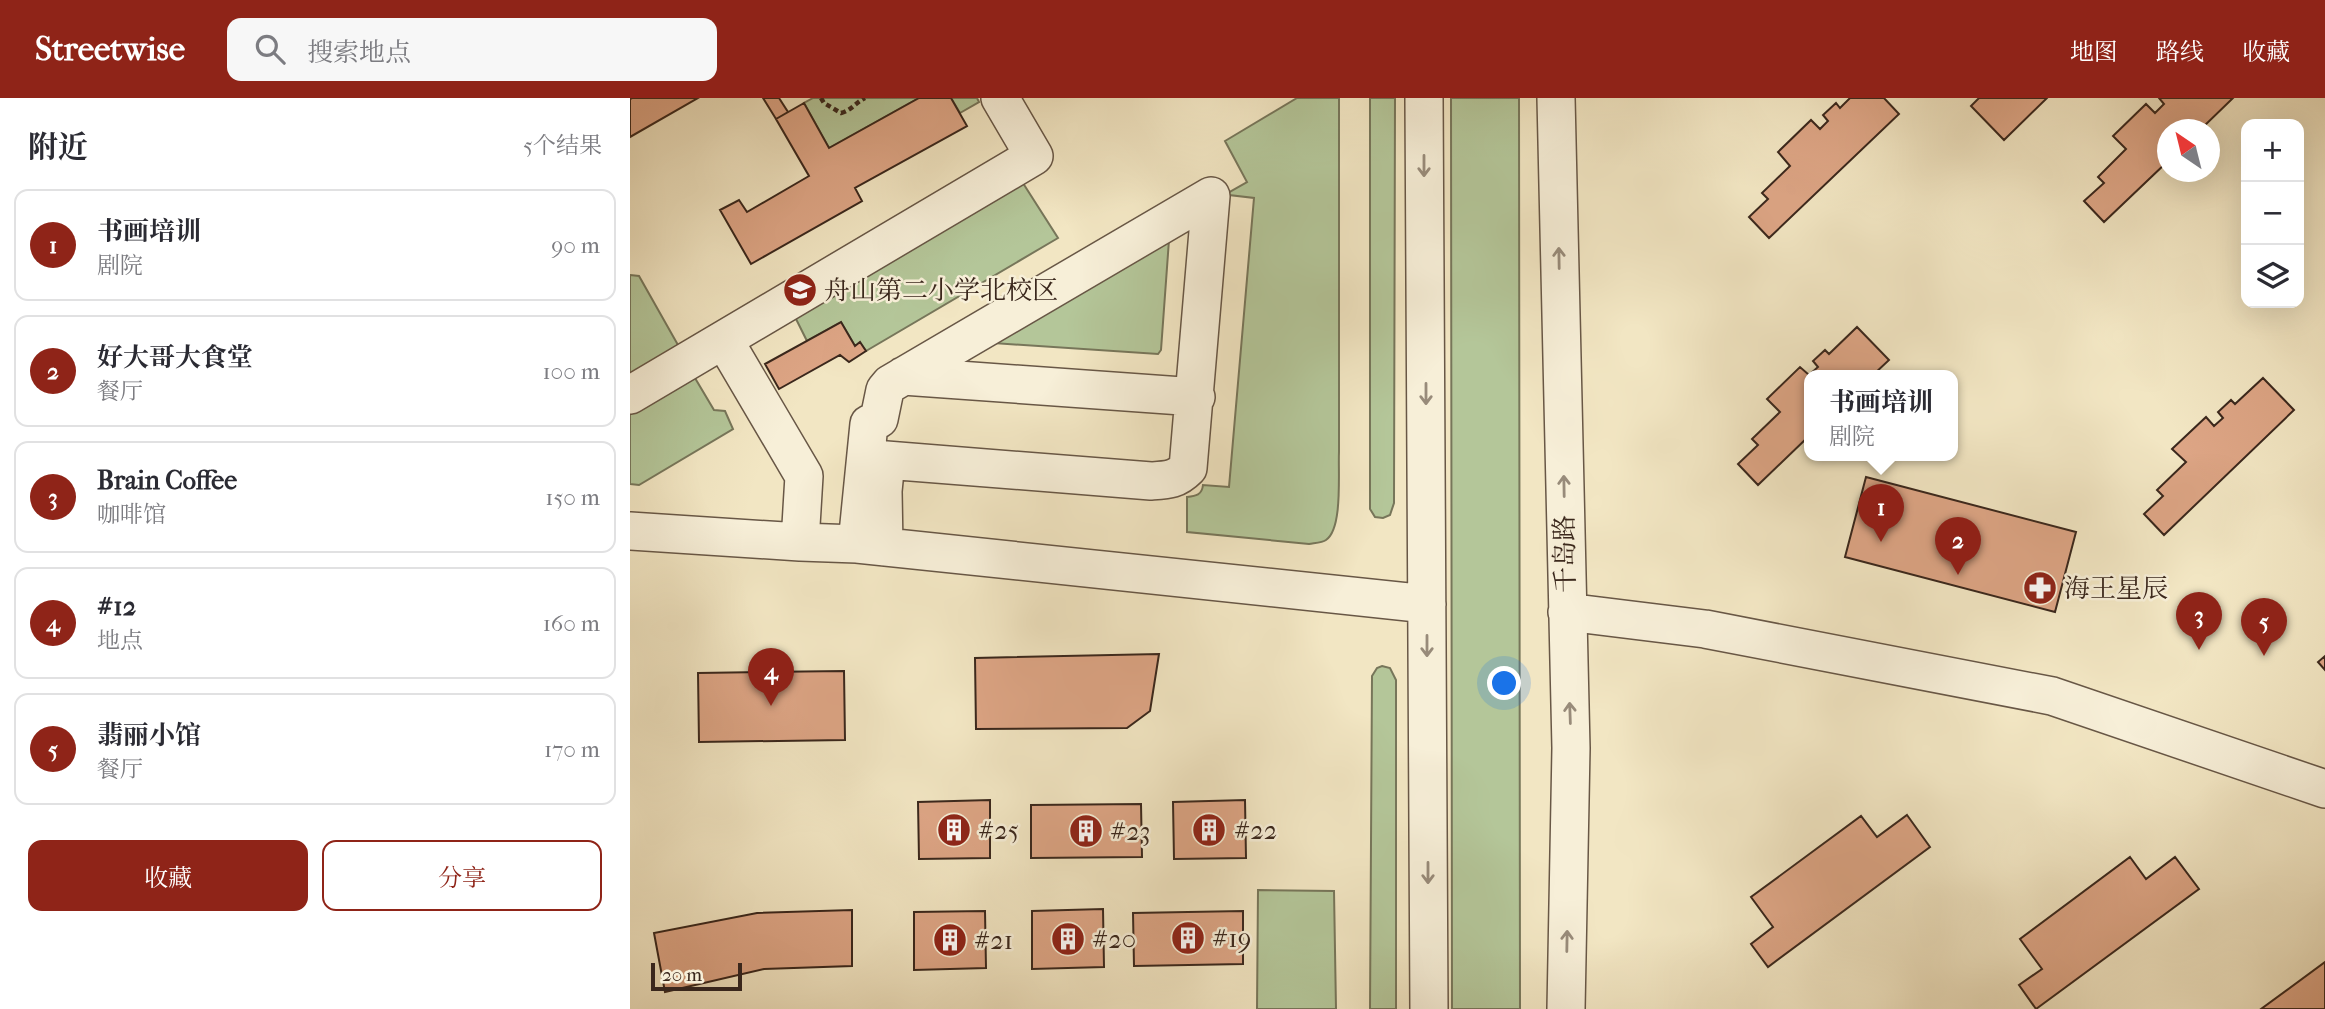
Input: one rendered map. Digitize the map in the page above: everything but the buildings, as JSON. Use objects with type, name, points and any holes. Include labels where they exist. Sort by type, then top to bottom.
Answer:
[{"type":"street","points":[[630,395],[1034,156],[1000,98]]},
{"type":"street","points":[[1424,98],[1429,1009]]},
{"type":"street","name":"千岛路","points":[[1556,98],[1570,748],[1566,1009]]},
{"type":"street","points":[[1211,196],[1188,468],[1172,480],[1151,481],[886,460],[883,491],[870,545],[869,424],[879,419],[885,390],[890,384],[1211,196]]},
{"type":"street","points":[[724,340],[804,477],[800,542]]},
{"type":"street","points":[[903,376],[1196,397]]},
{"type":"street","points":[[630,531],[870,545],[1427,604]]},
{"type":"street","points":[[1567,612],[1705,629],[2052,696],[2325,789]]},
{"type":"path","points":[[821,98],[824,103],[841,113],[852,110],[865,98]]},
{"type":"green space","points":[[813,98],[919,98],[829,148],[804,103]]},
{"type":"green space","points":[[951,98],[977,98],[979,102],[960,113]]},
{"type":"green space","points":[[1297,98],[1339,98],[1339,486],[1335,524],[1326,540],[1309,544],[1187,532],[1187,497],[1198,494],[1203,485],[1229,487],[1254,198],[1229,195],[1228,193],[1247,182],[1225,141]]},
{"type":"green space","points":[[1370,98],[1395,98],[1394,503],[1390,515],[1383,518],[1375,517],[1370,509]]},
{"type":"green space","points":[[1451,98],[1519,98],[1520,1009],[1452,1009]]},
{"type":"green space","points":[[1021,180],[1058,238],[866,351],[860,343],[855,346],[841,322],[807,341],[793,313]]},
{"type":"green space","points":[[1169,240],[1161,350],[1158,354],[993,343]]},
{"type":"green space","points":[[630,275],[639,276],[678,345],[678,351],[630,379]]},
{"type":"green space","points":[[692,373],[714,410],[725,411],[733,429],[639,485],[630,484],[630,405]]},
{"type":"green space","points":[[1377,668],[1390,668],[1396,680],[1396,1009],[1370,1009],[1372,676]]},
{"type":"green space","points":[[1258,890],[1334,891],[1336,1009],[1257,1009]]},
{"type":"place","name":"舟山第二小学北校区","points":[[800,290]]},
{"type":"place","name":"书画培训","points":[[1881,542]]},
{"type":"place","name":"好大哥大食堂","points":[[1958,575]]},
{"type":"place","name":"海王星辰","points":[[2040,588]]},
{"type":"place","name":"Brain Coffee","points":[[2199,650]]},
{"type":"place","name":"翡丽小馆","points":[[2264,656]]},
{"type":"place","name":"#12","points":[[771,706]]},
{"type":"place","name":"#25","points":[[954,830]]},
{"type":"place","name":"#22","points":[[1209,830]]},
{"type":"place","name":"#23","points":[[1086,831]]},
{"type":"place","name":"#19","points":[[1188,938]]},
{"type":"place","name":"#20","points":[[1068,939]]},
{"type":"place","name":"#21","points":[[950,940]]}]
